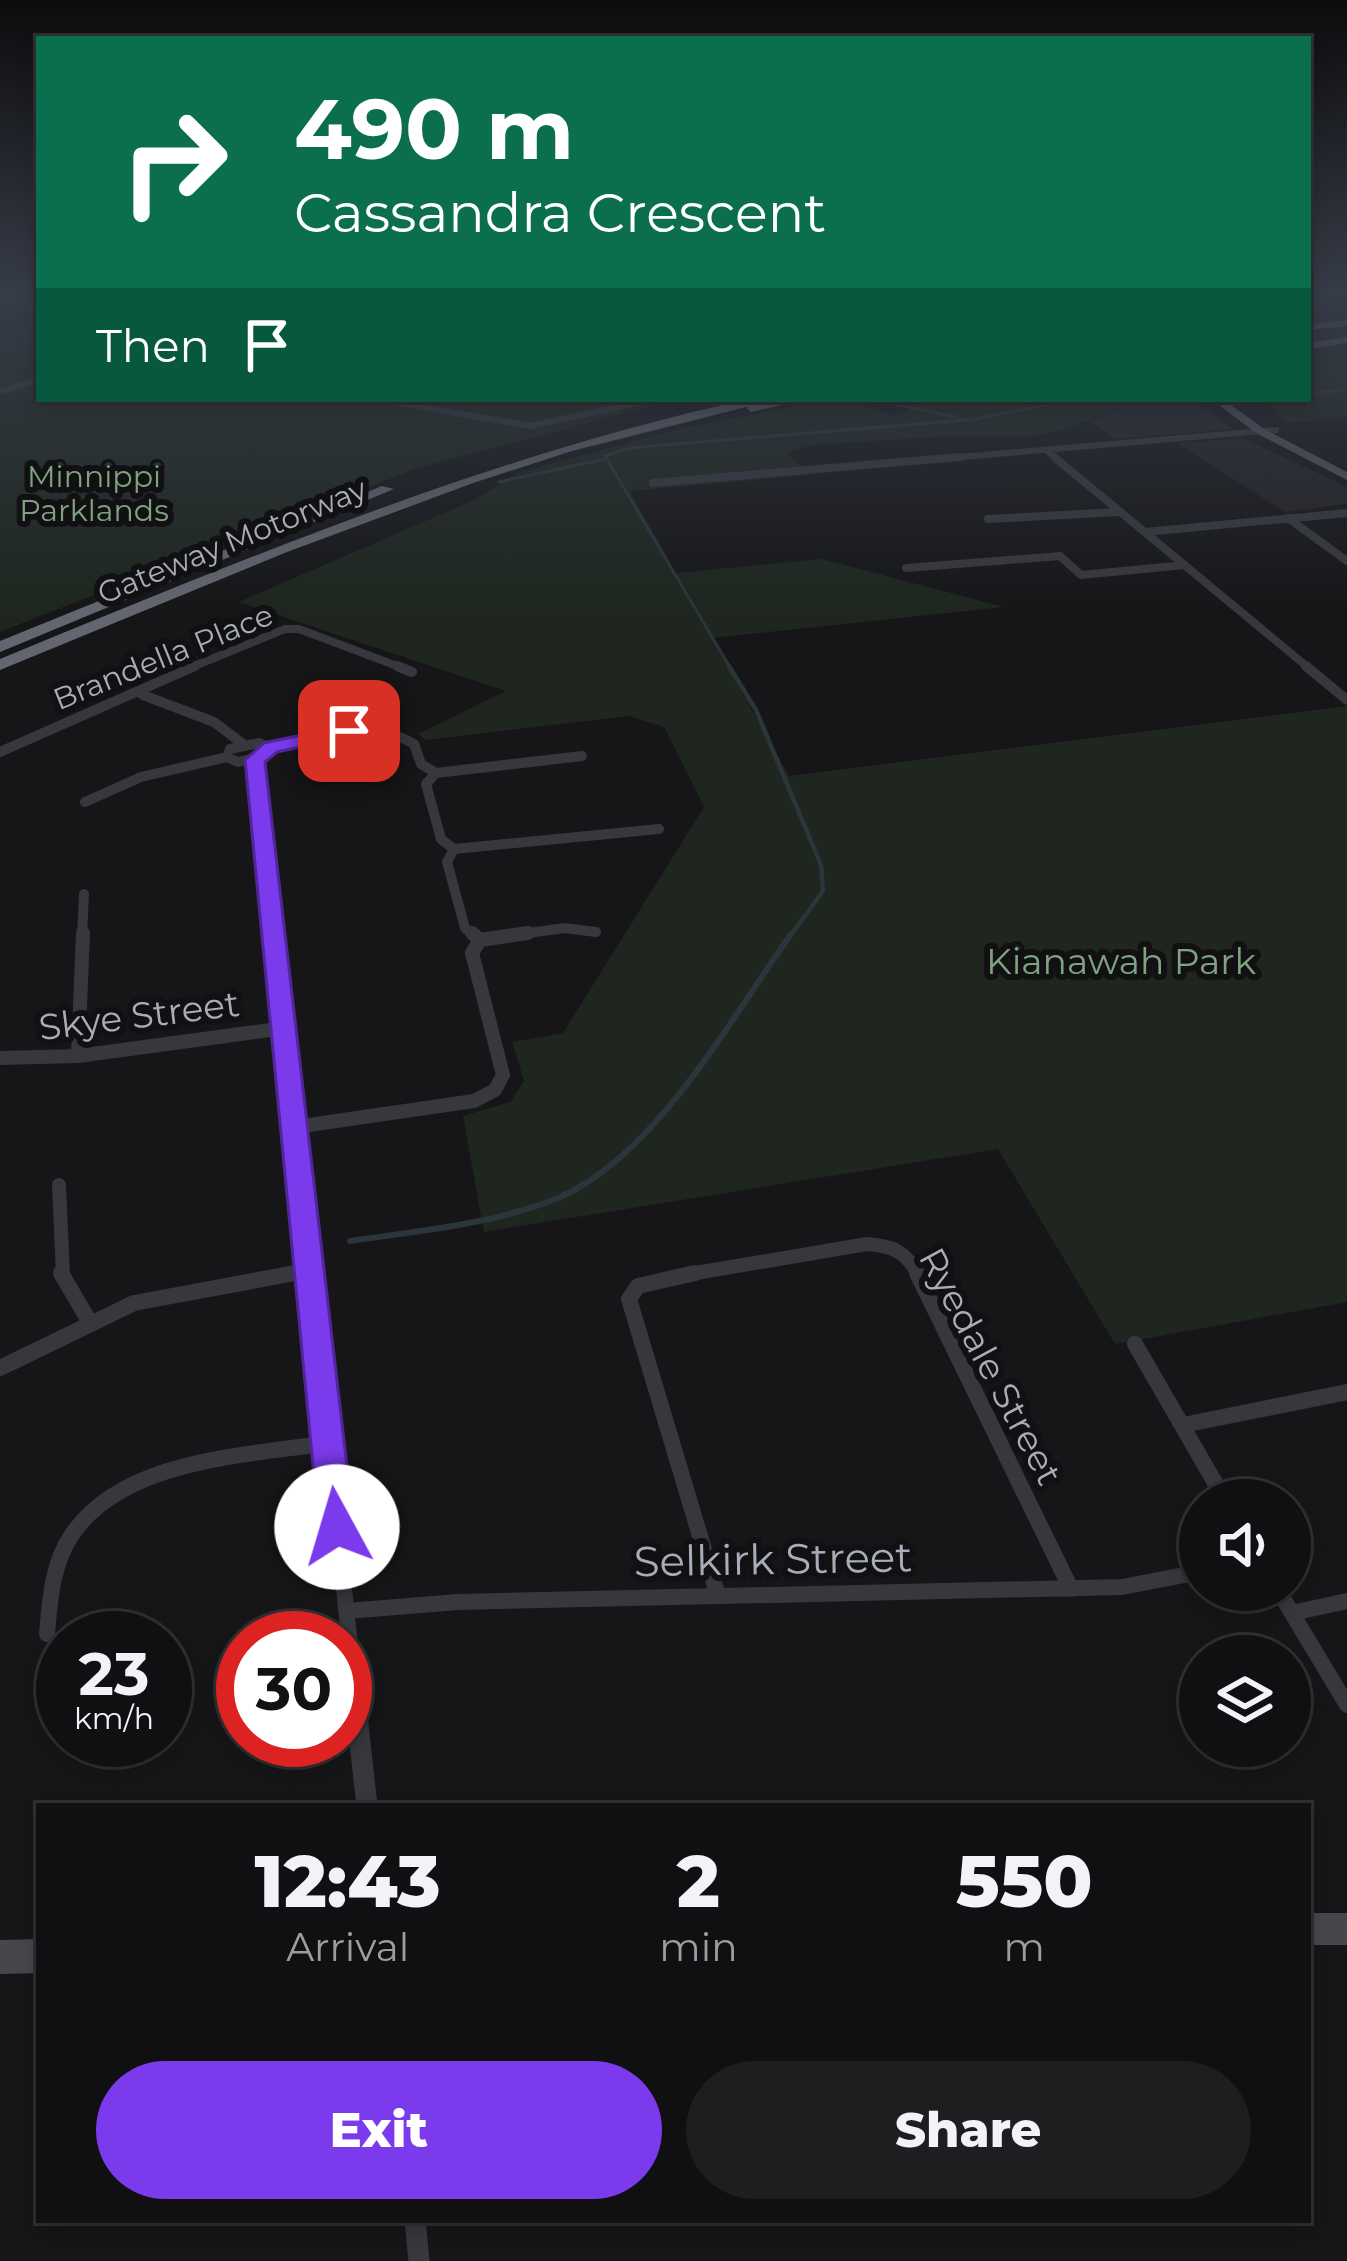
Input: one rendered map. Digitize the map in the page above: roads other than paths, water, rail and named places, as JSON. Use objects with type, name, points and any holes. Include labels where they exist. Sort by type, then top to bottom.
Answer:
[{"type":"highway","points":[[522,445],[700,402]]},
{"type":"highway","name":"Gateway Motorway","points":[[0,646],[415,487],[588,439],[752,402]]},
{"type":"highway","points":[[415,487],[787,402]]},
{"type":"highway","name":"Gateway Motorway","points":[[0,665],[415,487]]},
{"type":"main road","points":[[1220,402],[1260,431],[1347,477]]},
{"type":"main road","points":[[1243,402],[1276,430],[1347,467]]},
{"type":"main road","points":[[1311,1930],[1347,1929]]},
{"type":"main road","points":[[0,1957],[36,1956]]},
{"type":"street","points":[[392,402],[531,426],[642,402]]},
{"type":"street","points":[[653,483],[1276,430]]},
{"type":"street","points":[[1047,451],[1347,700]]},
{"type":"street","points":[[988,519],[1120,512]]},
{"type":"street","points":[[1145,532],[1347,513]]},
{"type":"street","points":[[1288,518],[1347,561]]},
{"type":"street","points":[[906,568],[1060,556],[1081,575],[1185,565]]},
{"type":"street","name":"Brandella Place","points":[[0,752],[118,700],[143,695],[154,683],[285,629],[412,672]]},
{"type":"street","points":[[143,695],[214,722],[243,744],[271,748],[349,731],[389,732],[414,744],[421,764],[436,773],[582,756]]},
{"type":"street","points":[[227,757],[243,744]]},
{"type":"street","points":[[85,802],[142,777],[227,757],[255,760],[271,748]]},
{"type":"street","points":[[255,760],[346,1611]]},
{"type":"street","points":[[436,773],[426,784],[441,839],[454,849],[659,829]]},
{"type":"street","points":[[454,849],[447,862],[465,928],[480,940],[566,928],[596,932]]},
{"type":"street","points":[[78,1056],[84,894]]},
{"type":"street","points":[[296,1127],[473,1101],[495,1090],[503,1075],[472,953],[480,940]]},
{"type":"street","name":"Skye Street","points":[[0,1058],[78,1056],[285,1028]]},
{"type":"street","points":[[59,1185],[60,1272],[89,1321]]},
{"type":"street","name":"Ryedale Street","points":[[718,1596],[628,1299],[638,1286],[657,1280],[867,1244],[892,1246],[910,1259],[1071,1588]]},
{"type":"street","points":[[0,1368],[89,1321],[172,1292],[309,1270]]},
{"type":"street","points":[[1135,1344],[1214,1479]]},
{"type":"street","points":[[1183,1425],[1347,1393]]},
{"type":"street","points":[[46,1611],[46,1591],[57,1553],[81,1519],[116,1491],[158,1474],[327,1443]]},
{"type":"street","name":"Selkirk Street","points":[[346,1611],[458,1602],[1122,1587],[1179,1576]]},
{"type":"street","points":[[1347,1601],[1292,1613],[1347,1705]]},
{"type":"street","points":[[364,1767],[368,1803]]},
{"type":"street","points":[[415,2223],[419,2261]]},
{"type":"waterway","points":[[886,402],[956,417]]},
{"type":"waterway","points":[[975,419],[1060,402]]},
{"type":"waterway","points":[[731,669],[605,456],[629,448],[978,419]]},
{"type":"waterway","points":[[499,482],[605,459]]},
{"type":"waterway","points":[[729,666],[756,710],[821,865],[823,891],[790,936]]},
{"type":"waterway","points":[[350,1241],[500,1216],[548,1202],[586,1183],[654,1124],[715,1047],[792,933]]},
{"type":"park label","name":"Minnippi Parklands","points":[[94,493]]},
{"type":"park label","name":"Kianawah Park","points":[[1121,961]]}]
